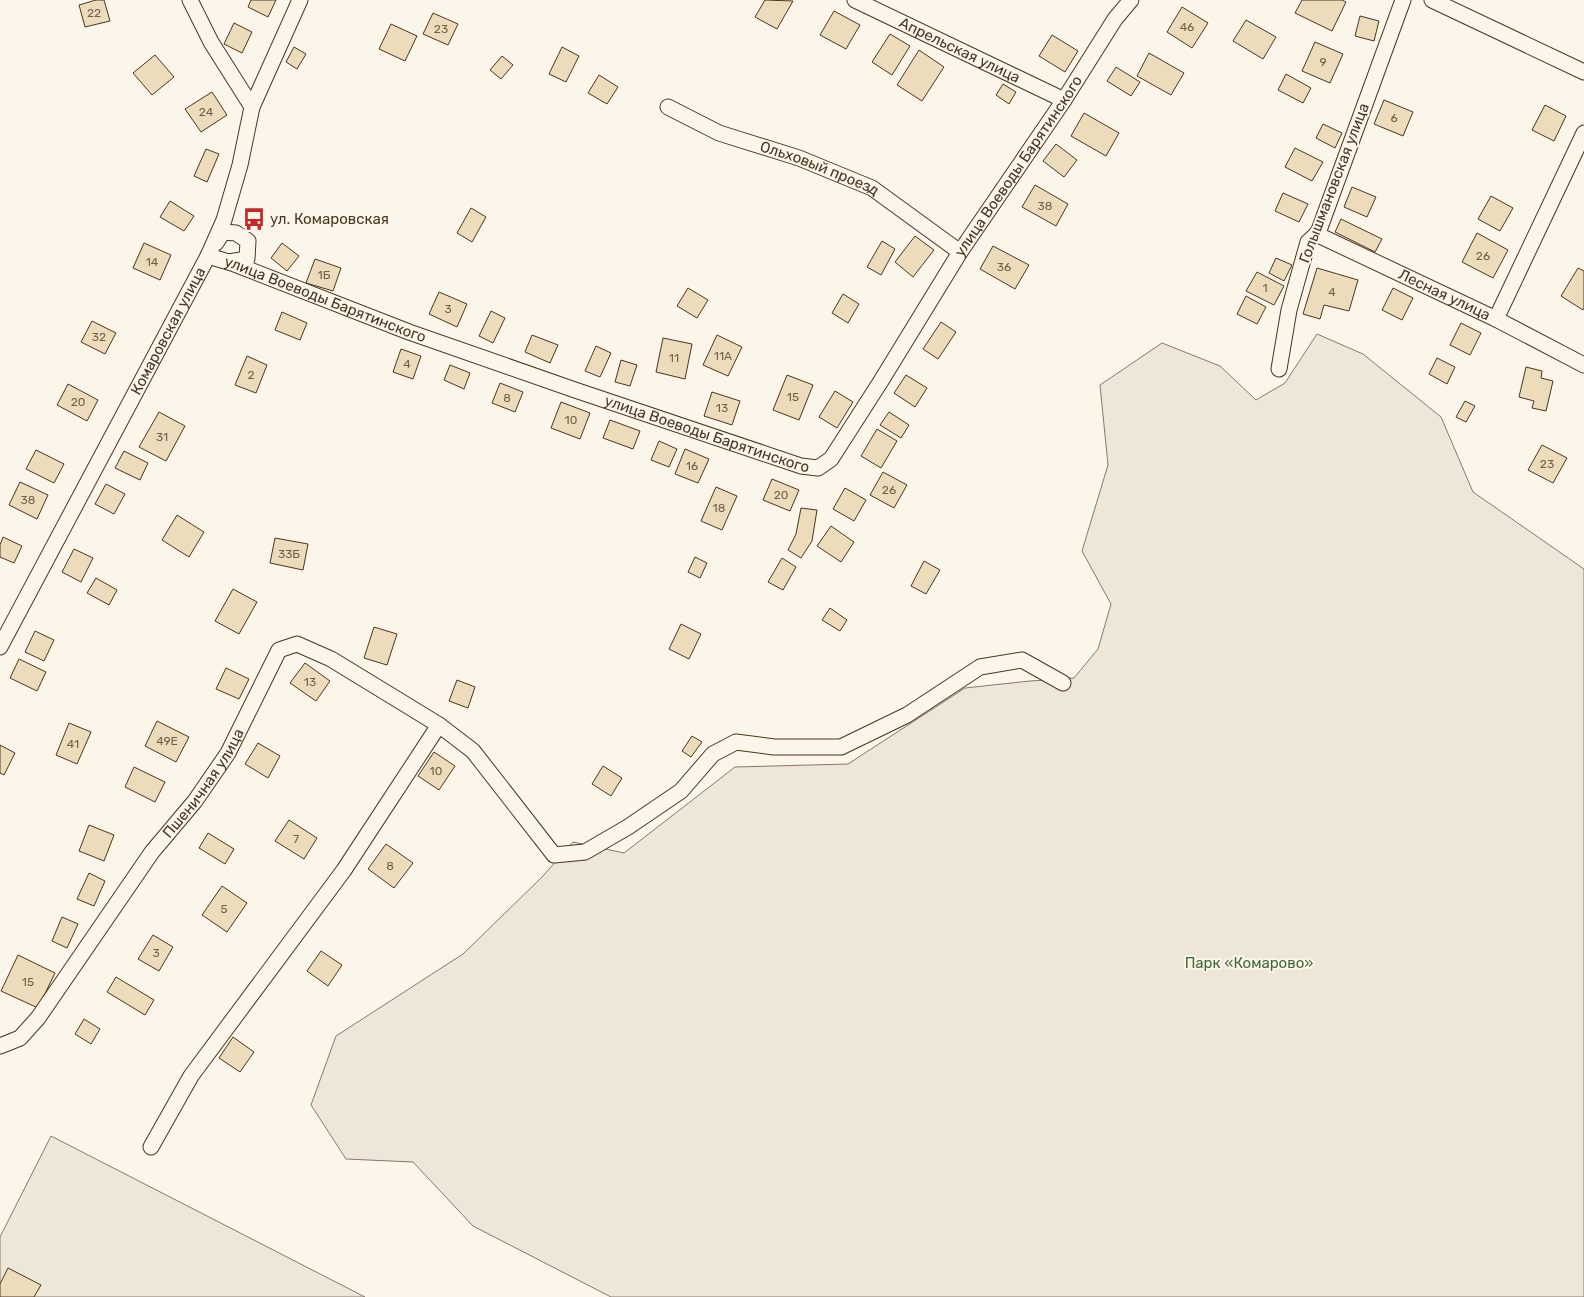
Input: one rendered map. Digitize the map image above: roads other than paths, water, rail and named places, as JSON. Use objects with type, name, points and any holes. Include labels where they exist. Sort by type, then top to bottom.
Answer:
[{"type":"street","points":[[190,0],[210,42],[252,108]]},
{"type":"street","name":"Комаровская улица","points":[[0,647],[210,252],[224,220],[240,165],[252,108],[300,0]]},
{"type":"street","name":"Апрельская улица","points":[[855,0],[1064,100]]},
{"type":"street","name":"улица Воеводы Барятинского","points":[[210,252],[229,262],[409,332],[801,466],[818,468],[831,459],[960,252],[1064,100],[1115,19],[1131,0]]},
{"type":"street","name":"Голышмановская улица","points":[[1279,369],[1289,310],[1308,242],[1318,233],[1403,0]]},
{"type":"street","points":[[1432,0],[1584,72]]},
{"type":"street","name":"Ольховый проезд","points":[[668,107],[719,133],[799,158],[872,188],[960,252]]},
{"type":"street","name":"Лесная улица","points":[[1316,234],[1496,319],[1584,133]]},
{"type":"street","points":[[210,252],[223,232],[236,233],[248,241],[246,259],[229,262]]},
{"type":"street","points":[[1496,319],[1584,365]]},
{"type":"street","name":"Пшеничная улица","points":[[0,1046],[20,1038],[38,1018],[152,852],[195,801],[228,753],[279,650],[297,644],[331,659],[439,725],[473,751],[554,855],[585,852],[628,827],[681,791],[713,754],[736,742],[774,747],[841,748],[907,715],[980,667],[1022,660],[1063,683]]},
{"type":"street","points":[[151,1146],[191,1076],[344,870],[439,725]]},
{"type":"place","name":"ул. Комаровская","points":[[254,219]]},
{"type":"park label","name":"Парк «Комарово»","points":[[1249,963]]}]
